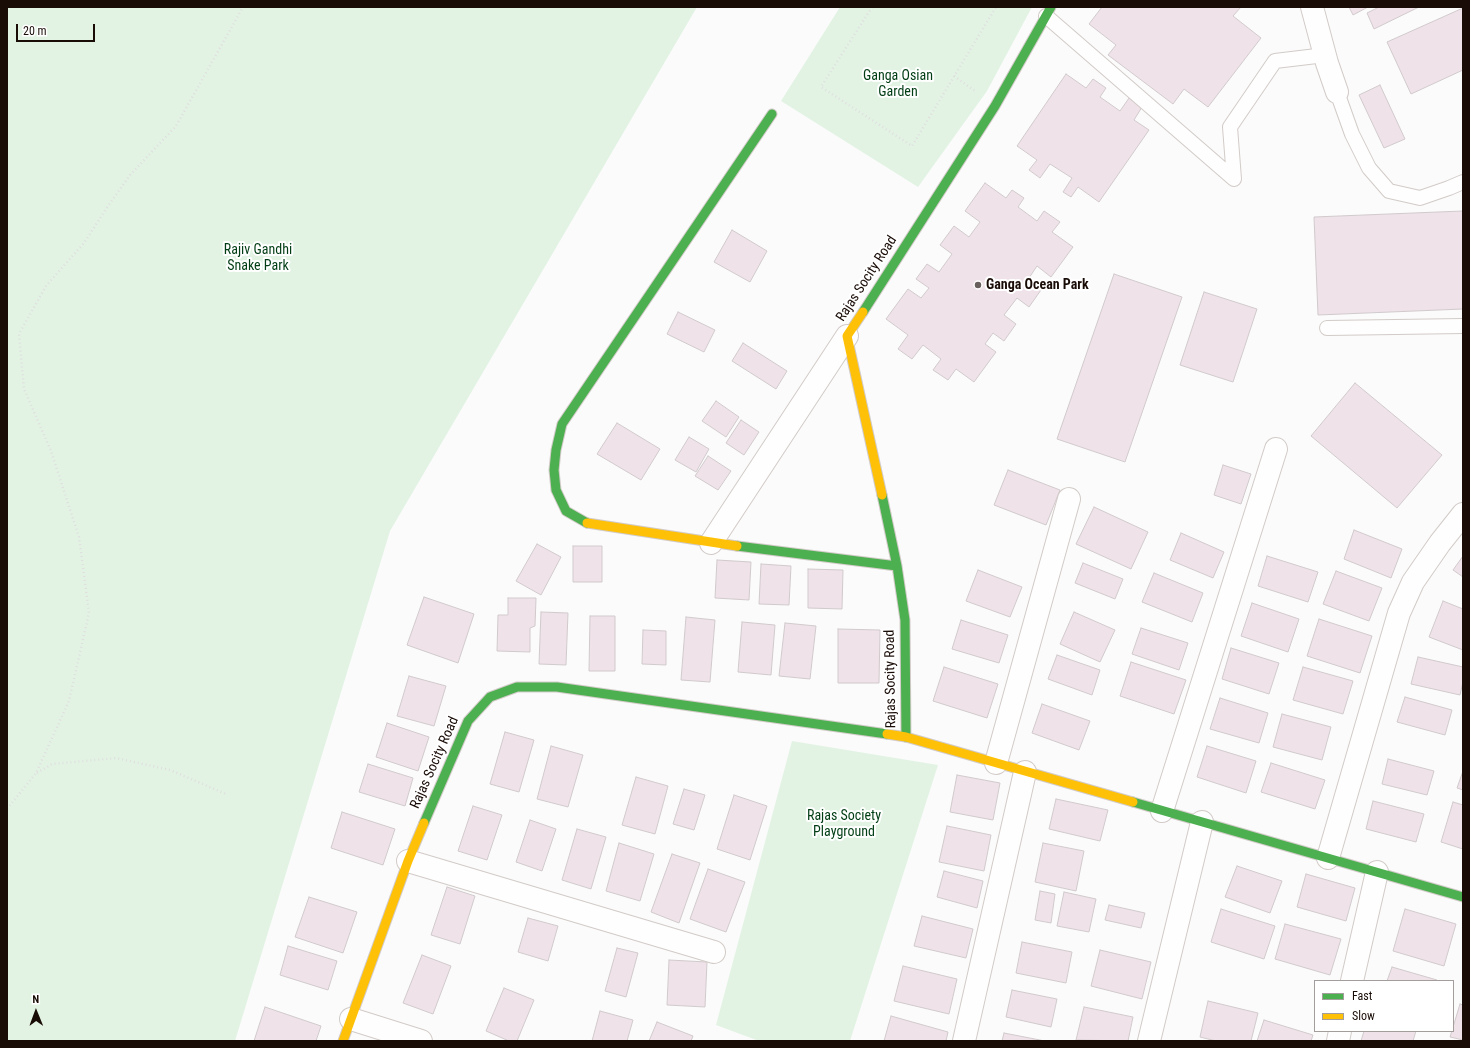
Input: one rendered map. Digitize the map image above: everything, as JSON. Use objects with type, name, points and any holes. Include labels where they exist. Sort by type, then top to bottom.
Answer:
[{"type":"street","points":[[1312,7],[1337,92]]},
{"type":"street","name":"Rajas Socity Road","points":[[343,1041],[408,861],[468,720],[490,697],[517,687],[557,687],[906,737],[904,620],[897,566],[847,336],[995,106],[1049,11]]},
{"type":"street","points":[[772,114],[562,424],[556,450],[554,470],[556,490],[566,510],[589,524],[711,543],[897,566]]},
{"type":"street","points":[[711,543],[847,336]]},
{"type":"street","points":[[1162,811],[1276,449]]},
{"type":"street","points":[[996,763],[1069,499]]},
{"type":"street","points":[[1328,858],[1399,613],[1413,582],[1440,542],[1463,514]]},
{"type":"street","points":[[906,737],[1463,897]]},
{"type":"street","points":[[964,1041],[1025,772]]},
{"type":"street","points":[[1149,1041],[1202,822]]},
{"type":"street","points":[[408,861],[714,952]]},
{"type":"street","points":[[1352,980],[1378,872]]},
{"type":"street","points":[[351,1019],[421,1041]]},
{"type":"lane","points":[[1049,11],[1234,179],[1230,127],[1275,61],[1325,55]]},
{"type":"lane","points":[[1337,92],[1352,134],[1368,168],[1389,191],[1420,198],[1456,189],[1463,182]]},
{"type":"lane","points":[[1327,328],[1463,326]]},
{"type":"path","points":[[7,809],[36,773],[70,701],[89,613],[79,536],[51,451],[24,389],[19,334],[46,286],[84,243],[130,175],[176,126],[243,7]]},
{"type":"path","points":[[872,7],[821,87],[912,146],[996,7]]},
{"type":"path","points":[[36,773],[52,764],[116,758],[170,770],[226,794]]},
{"type":"green space","name":"Rajiv Gandhi Snake Park","points":[[7,7],[697,7],[390,531],[235,1041],[7,1041]]},
{"type":"green space","name":"Ganga Osian Garden","points":[[840,7],[1032,7],[987,91],[918,187],[781,101]]},
{"type":"green space","name":"Rajas Society Playground","points":[[792,741],[938,765],[850,1041],[759,1041],[716,1025]]},
{"type":"building","points":[[1102,7],[1241,7],[1233,16],[1261,38],[1208,107],[1184,89],[1173,104],[1108,55],[1116,45],[1089,24]]},
{"type":"building","points":[[1349,7],[1368,7],[1353,15]]},
{"type":"building","points":[[1379,7],[1419,7],[1374,29],[1367,13]]},
{"type":"building","points":[[1463,8],[1463,70],[1411,94],[1387,42]]},
{"type":"building","points":[[1066,74],[1086,88],[1093,79],[1106,88],[1100,97],[1120,111],[1129,98],[1142,107],[1134,120],[1149,130],[1099,202],[1078,187],[1071,197],[1063,192],[1072,178],[1050,164],[1040,178],[1029,170],[1037,160],[1017,146]]},
{"type":"building","points":[[1380,85],[1405,139],[1384,148],[1359,95]]},
{"type":"building","name":"Ganga Ocean Park","points":[[985,183],[1006,198],[1012,190],[1024,198],[1018,207],[1037,221],[1044,211],[1060,222],[1052,232],[1073,247],[1051,277],[1037,266],[1027,281],[1041,290],[1029,307],[1017,298],[1004,315],[1016,324],[1004,341],[993,333],[985,344],[996,352],[974,382],[956,369],[948,380],[933,370],[941,359],[923,345],[912,359],[898,349],[908,335],[886,319],[908,289],[921,298],[929,288],[916,279],[927,264],[939,272],[952,254],[940,245],[954,226],[969,237],[980,222],[965,211]]},
{"type":"building","points":[[1463,211],[1463,309],[1318,315],[1314,217]]},
{"type":"building","points":[[732,230],[767,251],[750,282],[714,262]]},
{"type":"building","points":[[1114,274],[1182,297],[1125,462],[1057,439]]},
{"type":"building","points":[[1204,292],[1257,309],[1233,382],[1180,365]]},
{"type":"building","points":[[678,312],[715,330],[704,352],[667,334]]},
{"type":"building","points":[[743,343],[787,371],[776,389],[732,361]]},
{"type":"building","points":[[1355,383],[1442,455],[1397,508],[1311,436]]},
{"type":"building","points":[[716,401],[739,417],[726,437],[702,421]]},
{"type":"building","points":[[741,420],[759,432],[744,455],[726,443]]},
{"type":"building","points":[[617,423],[660,449],[641,480],[597,454]]},
{"type":"building","points":[[689,437],[709,449],[696,472],[675,460]]},
{"type":"building","points":[[708,456],[731,471],[718,490],[695,476]]},
{"type":"building","points":[[1223,465],[1251,474],[1241,504],[1214,495]]},
{"type":"building","points":[[1008,470],[1060,490],[1046,525],[994,505]]},
{"type":"building","points":[[1094,507],[1148,532],[1131,569],[1076,544]]},
{"type":"building","points":[[1354,530],[1402,549],[1391,578],[1344,559]]},
{"type":"building","points":[[1181,533],[1224,552],[1213,578],[1170,560]]},
{"type":"building","points":[[537,544],[561,557],[541,595],[516,581]]},
{"type":"building","points":[[573,546],[602,546],[602,582],[573,582]]},
{"type":"building","points":[[1267,556],[1318,572],[1308,602],[1258,586]]},
{"type":"building","points":[[1463,556],[1463,577],[1453,570]]},
{"type":"building","points":[[717,560],[751,562],[749,600],[715,598]]},
{"type":"building","points":[[1083,563],[1123,579],[1115,599],[1075,583]]},
{"type":"building","points":[[761,564],[791,566],[789,605],[759,604]]},
{"type":"building","points":[[808,569],[843,570],[842,609],[808,608]]},
{"type":"building","points":[[978,570],[1022,587],[1010,617],[966,601]]},
{"type":"building","points":[[1336,571],[1382,588],[1369,621],[1323,604]]},
{"type":"building","points":[[1154,573],[1203,593],[1192,622],[1142,602]]},
{"type":"building","points":[[424,597],[474,614],[458,663],[407,645]]},
{"type":"building","points":[[508,598],[536,598],[535,626],[530,628],[530,652],[497,651],[498,615],[508,615]]},
{"type":"building","points":[[1443,601],[1463,609],[1463,650],[1429,637]]},
{"type":"building","points":[[1252,603],[1299,619],[1288,652],[1241,636]]},
{"type":"building","points":[[541,612],[568,613],[566,665],[539,664]]},
{"type":"building","points":[[1074,612],[1115,630],[1100,662],[1060,644]]},
{"type":"building","points":[[590,616],[615,616],[615,671],[589,671]]},
{"type":"building","points":[[686,617],[715,620],[710,682],[681,680]]},
{"type":"building","points":[[1319,619],[1372,636],[1360,673],[1307,656]]},
{"type":"building","points":[[961,620],[1008,635],[999,663],[952,649]]},
{"type":"building","points":[[742,622],[775,625],[771,675],[738,672]]},
{"type":"building","points":[[785,623],[816,626],[810,679],[779,676]]},
{"type":"building","points":[[1141,628],[1188,643],[1179,670],[1132,654]]},
{"type":"building","points":[[838,629],[880,630],[879,683],[838,683]]},
{"type":"building","points":[[643,630],[666,631],[666,665],[642,664]]},
{"type":"building","points":[[1231,648],[1279,663],[1269,694],[1222,679]]},
{"type":"building","points":[[1057,655],[1100,670],[1092,695],[1048,679]]},
{"type":"building","points":[[1418,657],[1463,667],[1463,682],[1460,695],[1411,684]]},
{"type":"building","points":[[1131,662],[1186,680],[1174,714],[1120,696]]},
{"type":"building","points":[[944,667],[998,684],[987,718],[933,701]]},
{"type":"building","points":[[1303,667],[1353,681],[1343,714],[1293,700]]},
{"type":"building","points":[[409,676],[446,686],[434,726],[397,716]]},
{"type":"building","points":[[1405,697],[1452,710],[1445,735],[1397,722]]},
{"type":"building","points":[[1220,698],[1268,713],[1259,743],[1210,729]]},
{"type":"building","points":[[1042,704],[1090,721],[1079,750],[1032,733]]},
{"type":"building","points":[[1282,714],[1331,727],[1322,760],[1273,747]]},
{"type":"building","points":[[387,723],[429,737],[418,771],[376,757]]},
{"type":"building","points":[[505,732],[534,740],[519,792],[490,784]]},
{"type":"building","points":[[551,746],[583,755],[568,807],[537,799]]},
{"type":"building","points":[[1207,746],[1256,761],[1246,793],[1197,777]]},
{"type":"building","points":[[1388,759],[1434,771],[1427,795],[1382,784]]},
{"type":"building","points":[[1271,763],[1325,780],[1315,809],[1261,792]]},
{"type":"building","points":[[368,764],[413,778],[405,806],[359,792]]},
{"type":"building","points":[[1463,771],[1463,790],[1457,788]]},
{"type":"building","points":[[957,775],[1000,783],[993,820],[950,812]]},
{"type":"building","points":[[636,777],[668,786],[655,834],[622,825]]},
{"type":"building","points":[[684,789],[705,795],[694,830],[673,824]]},
{"type":"building","points":[[734,795],[767,806],[750,860],[717,849]]},
{"type":"building","points":[[1056,799],[1108,810],[1100,841],[1049,829]]},
{"type":"building","points":[[1373,801],[1424,814],[1416,842],[1366,829]]},
{"type":"building","points":[[1453,802],[1463,805],[1463,849],[1441,842]]},
{"type":"building","points":[[473,806],[502,815],[487,860],[458,851]]},
{"type":"building","points":[[342,812],[395,829],[383,865],[331,848]]},
{"type":"building","points":[[530,820],[556,829],[542,871],[516,862]]},
{"type":"building","points":[[947,826],[991,835],[984,871],[939,862]]},
{"type":"building","points":[[577,829],[606,837],[591,889],[562,880]]},
{"type":"building","points":[[619,843],[654,854],[640,901],[606,891]]},
{"type":"building","points":[[1043,843],[1084,851],[1076,891],[1035,882]]},
{"type":"building","points":[[672,854],[700,863],[679,923],[651,912]]},
{"type":"building","points":[[1237,866],[1282,881],[1270,913],[1225,897]]},
{"type":"building","points":[[708,869],[745,882],[726,932],[690,919]]},
{"type":"building","points":[[944,871],[983,881],[977,908],[937,897]]},
{"type":"building","points":[[1306,874],[1355,888],[1346,921],[1297,907]]},
{"type":"building","points":[[447,887],[475,896],[460,944],[431,935]]},
{"type":"building","points":[[1040,891],[1055,894],[1051,923],[1035,920]]},
{"type":"building","points":[[1064,892],[1096,899],[1089,932],[1057,926]]},
{"type":"building","points":[[309,897],[357,912],[343,953],[295,937]]},
{"type":"building","points":[[1109,905],[1145,913],[1141,928],[1105,920]]},
{"type":"building","points":[[1221,909],[1275,926],[1264,959],[1211,942]]},
{"type":"building","points":[[1405,909],[1456,924],[1444,966],[1393,951]]},
{"type":"building","points":[[922,916],[973,929],[966,958],[914,946]]},
{"type":"building","points":[[528,918],[558,926],[548,961],[518,952]]},
{"type":"building","points":[[1285,924],[1341,939],[1330,975],[1275,959]]},
{"type":"building","points":[[1022,942],[1072,952],[1066,983],[1016,973]]},
{"type":"building","points":[[288,946],[337,961],[328,990],[280,975]]},
{"type":"building","points":[[617,948],[638,953],[626,997],[605,991]]},
{"type":"building","points":[[1100,950],[1151,962],[1142,999],[1091,986]]},
{"type":"building","points":[[422,955],[451,966],[433,1014],[403,1003]]},
{"type":"building","points":[[669,960],[707,962],[705,1007],[667,1005]]},
{"type":"building","points":[[903,966],[957,979],[949,1014],[894,1001]]},
{"type":"building","points":[[1392,967],[1437,980],[1387,980]]},
{"type":"building","points":[[504,988],[534,1000],[517,1041],[509,1041],[486,1031]]},
{"type":"building","points":[[1012,990],[1057,999],[1051,1027],[1006,1017]]},
{"type":"building","points":[[1208,1001],[1258,1013],[1251,1041],[1216,1041],[1200,1037]]},
{"type":"building","points":[[1460,1004],[1463,1005],[1463,1040],[1450,1037],[1452,1032],[1454,1032],[1454,1024]]},
{"type":"building","points":[[265,1007],[321,1026],[316,1041],[254,1041]]},
{"type":"building","points":[[1084,1007],[1133,1017],[1128,1041],[1076,1040]]},
{"type":"building","points":[[600,1011],[633,1020],[627,1041],[592,1041]]},
{"type":"building","points":[[891,1016],[948,1032],[946,1041],[884,1041]]},
{"type":"building","points":[[1264,1020],[1313,1035],[1311,1041],[1257,1041]]},
{"type":"building","points":[[657,1022],[693,1036],[691,1041],[649,1041]]},
{"type":"building","points":[[1364,1032],[1416,1032],[1413,1041],[1361,1041]]},
{"type":"building","points":[[1004,1033],[1045,1041],[1002,1041]]},
{"type":"traffic: fast","points":[[863,312],[995,106],[1051,7]]},
{"type":"traffic: fast","points":[[587,523],[566,511],[556,490],[554,470],[556,450],[562,424],[772,114]]},
{"type":"traffic: fast","points":[[882,495],[897,566],[905,620],[906,737]]},
{"type":"traffic: fast","points":[[737,546],[897,566]]},
{"type":"traffic: fast","points":[[424,823],[468,721],[490,697],[517,687],[557,687],[887,734]]},
{"type":"traffic: fast","points":[[1133,802],[1463,897]]},
{"type":"traffic: slow","points":[[863,312],[847,336],[882,495]]},
{"type":"traffic: slow","points":[[587,523],[737,546]]},
{"type":"traffic: slow","points":[[887,734],[906,737],[1133,802]]},
{"type":"traffic: slow","points":[[343,1041],[408,861],[424,823]]},
{"type":"place","name":"Ganga Ocean Park","points":[[978,285]]}]
